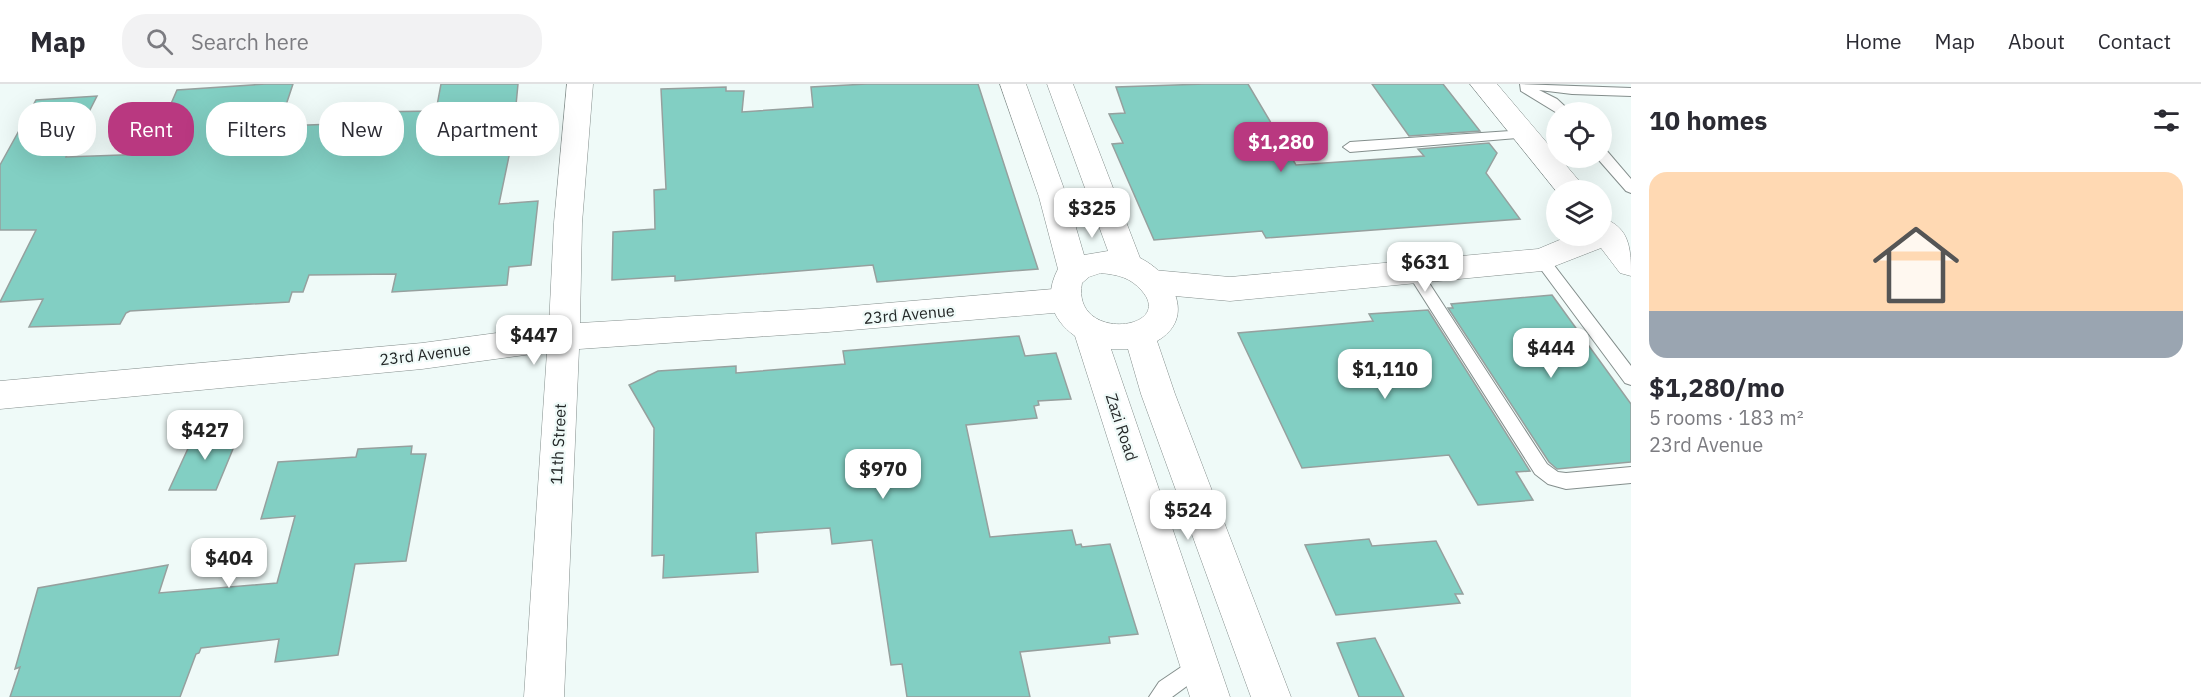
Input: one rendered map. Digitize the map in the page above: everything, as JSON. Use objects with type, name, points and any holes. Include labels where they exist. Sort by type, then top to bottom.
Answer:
[{"type":"street","name":"11th Street","points":[[544,697],[568,223],[580,84]]},
{"type":"street","points":[[1013,84],[1053,197],[1078,320],[1089,329],[1113,336],[1151,325],[1230,289]]},
{"type":"street","points":[[1060,84],[1128,266]]},
{"type":"street","points":[[1483,84],[1563,180]]},
{"type":"street","points":[[1153,282],[1230,289],[1413,270],[1542,260],[1582,242],[1618,245]]},
{"type":"street","points":[[1070,286],[1080,266],[1101,262],[1128,266],[1153,282],[1160,292],[1164,304],[1151,325],[1158,394],[1271,697]]},
{"type":"street","name":"23rd Avenue","points":[[0,395],[422,356],[564,336],[828,320],[1070,286]]},
{"type":"street","name":"Zazi Road","points":[[1089,329],[1204,681]]},
{"type":"lane","points":[[1518,84],[1550,102]]},
{"type":"lane","points":[[1526,84],[1572,90],[1631,92]]},
{"type":"lane","points":[[1350,147],[1525,134]]},
{"type":"lane","points":[[1612,166],[1631,188]]},
{"type":"lane","points":[[1542,260],[1631,378]]},
{"type":"lane","points":[[1413,270],[1541,469],[1554,479],[1566,481],[1631,475]]},
{"type":"lane","points":[[1159,697],[1166,689],[1204,681]]},
{"type":"building","points":[[293,84],[287,102],[206,102],[206,156],[307,156],[307,125],[319,125],[319,156],[404,156],[404,111],[416,111],[416,156],[509,156],[499,204],[538,201],[531,265],[509,267],[507,285],[392,292],[396,274],[309,275],[303,292],[292,292],[289,302],[130,311],[126,313],[120,324],[29,327],[43,299],[0,302],[36,230],[0,230],[0,165],[18,132],[18,156],[194,156],[194,102],[172,102],[177,90]]},
{"type":"building","points":[[441,84],[518,84],[516,102],[438,102]]},
{"type":"building","points":[[867,84],[978,84],[1038,269],[877,282],[873,265],[675,281],[675,276],[612,280],[613,232],[655,229],[654,190],[666,189],[661,89],[726,87],[726,91],[744,91],[742,112],[813,107],[811,87]]},
{"type":"building","points":[[1248,84],[1296,165],[1424,156],[1418,149],[1489,143],[1497,153],[1486,173],[1520,219],[1266,238],[1262,231],[1154,240],[1112,144],[1123,143],[1109,114],[1125,113],[1116,87]]},
{"type":"building","points":[[1372,84],[1443,84],[1480,131],[1409,136]]},
{"type":"building","points":[[97,96],[94,102],[35,102],[36,100]]},
{"type":"building","points":[[1552,295],[1631,404],[1631,462],[1557,469],[1549,462],[1448,308],[1453,308],[1451,304]]},
{"type":"building","points":[[1428,310],[1530,471],[1516,472],[1533,500],[1478,505],[1449,455],[1302,468],[1238,333],[1373,321],[1369,314]]},
{"type":"building","points":[[1019,336],[1025,356],[1056,353],[1071,399],[1038,401],[1039,405],[1034,406],[1037,418],[966,425],[990,537],[1072,530],[1076,545],[1081,544],[1082,547],[1110,544],[1138,634],[1109,637],[1110,643],[1020,652],[1030,697],[907,697],[902,664],[891,665],[872,540],[832,544],[830,528],[756,533],[758,572],[663,578],[664,555],[652,556],[654,428],[629,385],[658,371],[736,366],[736,373],[845,364],[843,351]]},
{"type":"building","points":[[196,431],[240,432],[216,490],[169,490]]},
{"type":"building","points":[[412,446],[411,454],[426,454],[406,561],[355,564],[338,655],[275,662],[279,639],[201,648],[196,654],[180,697],[10,697],[20,667],[15,669],[38,588],[168,565],[159,593],[277,583],[295,516],[261,519],[278,462],[356,457],[358,449]]},
{"type":"building","points":[[1369,539],[1372,546],[1436,541],[1463,594],[1455,594],[1460,603],[1336,615],[1305,545]]},
{"type":"building","points":[[1375,638],[1404,697],[1359,697],[1337,643]]}]
